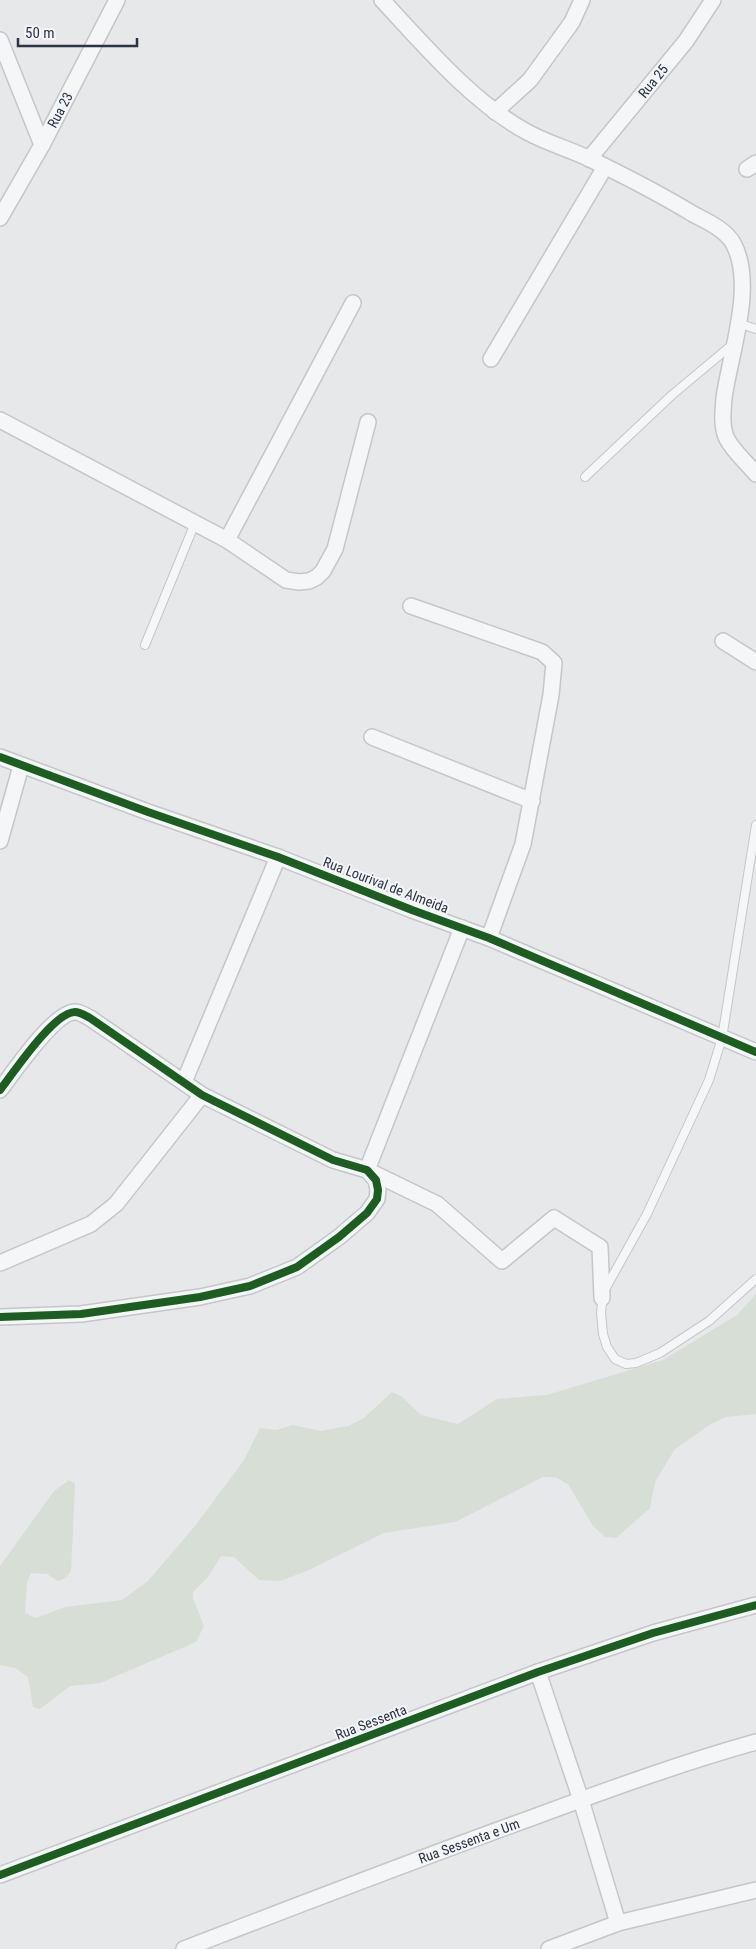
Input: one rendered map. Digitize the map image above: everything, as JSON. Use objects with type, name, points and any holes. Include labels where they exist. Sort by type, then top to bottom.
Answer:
[{"type":"street","name":"Rua 23","points":[[0,218],[42,144],[117,0]]},
{"type":"street","points":[[382,0],[443,65],[495,112],[527,132],[589,159],[673,202],[718,228],[732,242],[739,258],[743,275],[741,324],[726,384],[723,423],[727,439],[756,474]]},
{"type":"street","points":[[495,112],[530,80],[572,22],[582,0]]},
{"type":"street","name":"Rua 25","points":[[589,159],[686,41],[713,0]]},
{"type":"street","points":[[0,40],[42,144]]},
{"type":"street","points":[[491,359],[605,167]]},
{"type":"street","points":[[227,540],[353,303]]},
{"type":"street","points":[[0,420],[196,522],[227,540],[286,580],[309,581],[323,571],[334,549],[368,422]]},
{"type":"street","points":[[411,606],[542,652],[554,663],[551,694],[523,844],[489,938]]},
{"type":"street","points":[[723,641],[756,662]]},
{"type":"street","points":[[372,737],[532,801]]},
{"type":"street","name":"Rua Lourival de Almeida","points":[[0,757],[278,856],[412,910],[489,938],[756,1052]]},
{"type":"street","points":[[0,840],[21,766]]},
{"type":"street","points":[[184,1082],[278,856]]},
{"type":"street","points":[[367,1170],[462,928]]},
{"type":"street","points":[[0,1090],[52,1024],[64,1016],[75,1012],[90,1018],[202,1095],[333,1160],[367,1170],[437,1204],[502,1261],[554,1218],[600,1247],[602,1298]]},
{"type":"street","points":[[0,1263],[91,1224],[116,1204],[202,1095]]},
{"type":"street","points":[[0,1317],[81,1314],[200,1297],[250,1286],[297,1267],[339,1237],[368,1213],[375,1205],[378,1190],[376,1180],[367,1170]]},
{"type":"street","name":"Rua Sessenta","points":[[0,1875],[538,1672],[653,1633],[756,1605]]},
{"type":"street","points":[[538,1672],[581,1800],[618,1923]]},
{"type":"street","name":"Rua Sessenta e Um","points":[[184,1949],[581,1800],[712,1754],[756,1742]]},
{"type":"street","points":[[549,1949],[618,1923],[756,1890]]},
{"type":"lane","points":[[741,324],[756,329]]},
{"type":"lane","points":[[585,477],[672,395],[736,341]]},
{"type":"lane","points":[[145,645],[196,522]]},
{"type":"lane","points":[[756,825],[722,1038],[705,1089],[647,1214],[603,1293],[601,1312],[603,1334],[607,1347],[615,1359],[626,1364],[636,1363],[660,1353],[709,1321],[746,1290],[756,1278]]},
{"type":"shaded area","points":[[756,1294],[756,1414],[726,1417],[711,1424],[675,1449],[655,1482],[650,1508],[616,1538],[605,1537],[593,1526],[568,1484],[555,1477],[543,1477],[455,1522],[384,1533],[309,1570],[280,1581],[259,1580],[234,1557],[221,1556],[208,1577],[193,1592],[193,1598],[204,1626],[196,1642],[100,1683],[70,1686],[40,1709],[33,1707],[28,1677],[15,1668],[0,1665],[0,1566],[54,1491],[69,1480],[75,1484],[71,1571],[66,1578],[58,1581],[47,1574],[31,1573],[27,1582],[25,1613],[36,1618],[65,1607],[122,1600],[148,1581],[195,1526],[244,1460],[260,1428],[276,1430],[293,1425],[321,1431],[348,1426],[364,1418],[392,1392],[401,1396],[421,1415],[458,1424],[497,1399],[547,1395],[663,1360],[737,1315]]},
{"type":"cycle path","points":[[0,757],[148,812],[278,857],[489,938],[756,1052]]},
{"type":"cycle path","points":[[0,1090],[24,1057],[56,1022],[66,1015],[75,1012],[79,1013],[90,1018],[202,1095],[333,1160],[367,1170],[376,1180],[378,1190],[377,1199],[367,1213],[339,1237],[297,1267],[250,1286],[200,1297],[81,1314],[0,1317]]},
{"type":"cycle path","points":[[0,1875],[538,1672],[653,1633],[756,1605]]}]
